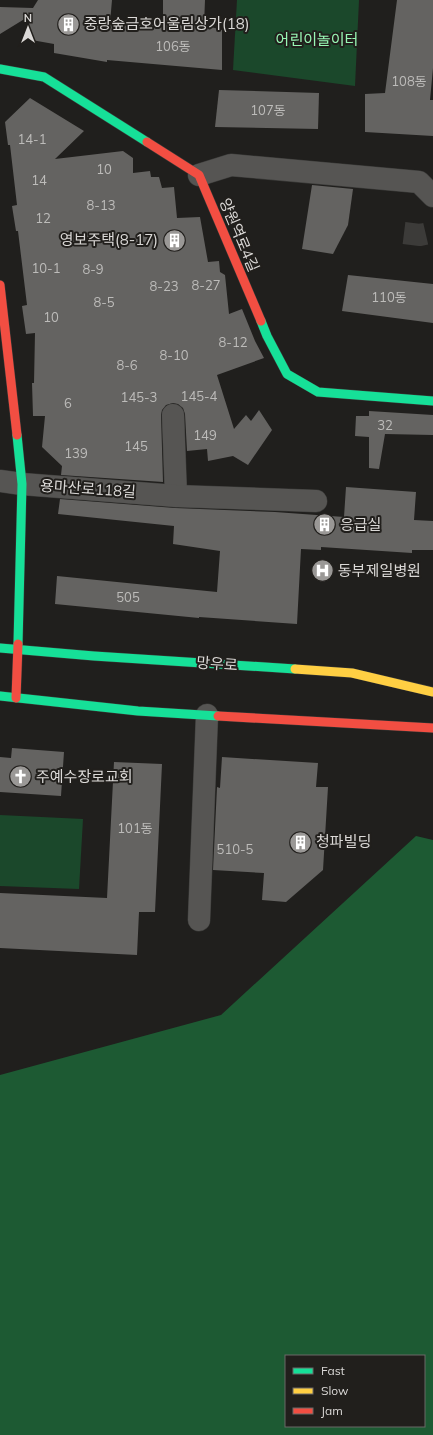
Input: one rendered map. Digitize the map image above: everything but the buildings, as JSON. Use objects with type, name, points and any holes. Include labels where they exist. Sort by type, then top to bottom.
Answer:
[{"type":"street","points":[[0,69],[44,77],[199,175],[231,165],[420,182],[433,196]]},
{"type":"street","name":"양원역로4길","points":[[199,175],[266,336],[287,374],[318,392],[433,401]]},
{"type":"street","points":[[0,285],[1,306],[22,484],[16,698]]},
{"type":"street","points":[[173,415],[176,496]]},
{"type":"street","name":"용마산로118길","points":[[0,481],[176,496],[316,501]]},
{"type":"street","name":"망우로","points":[[0,648],[94,656],[352,673],[433,692]]},
{"type":"street","points":[[0,696],[138,711],[433,728]]},
{"type":"street","points":[[199,920],[207,715]]},
{"type":"green space","name":"어린이놀이터","points":[[237,0],[359,0],[355,86],[233,70]]},
{"type":"green space","points":[[0,815],[83,819],[79,889],[0,886]]},
{"type":"green space","points":[[416,836],[433,840],[433,1435],[0,1435],[0,1075],[221,1015]]},
{"type":"tunnel","points":[[404,233],[420,235],[433,232],[433,229]]},
{"type":"traffic: fast","points":[[0,69],[44,77],[147,142]]},
{"type":"traffic: fast","points":[[261,321],[267,336],[287,374],[318,392],[433,401]]},
{"type":"traffic: fast","points":[[17,435],[22,484],[18,644]]},
{"type":"traffic: fast","points":[[0,648],[94,656],[295,669]]},
{"type":"traffic: fast","points":[[0,696],[138,711],[218,716]]},
{"type":"traffic: slow","points":[[295,669],[352,673],[433,692]]},
{"type":"traffic: jam","points":[[147,142],[199,175],[261,321]]},
{"type":"traffic: jam","points":[[0,285],[17,435]]},
{"type":"traffic: jam","points":[[16,698],[18,644]]},
{"type":"traffic: jam","points":[[218,716],[433,728]]},
{"type":"place","name":"중랑숲금호어울림상가(18)","points":[[69,24]]},
{"type":"place","name":"영보주택(8-17)","points":[[174,240]]},
{"type":"place","name":"응급실","points":[[325,525]]},
{"type":"place","name":"동부제일병원","points":[[323,571]]},
{"type":"place","name":"주예수장로교회","points":[[20,777]]},
{"type":"place","name":"청파빌딩","points":[[301,842]]}]
